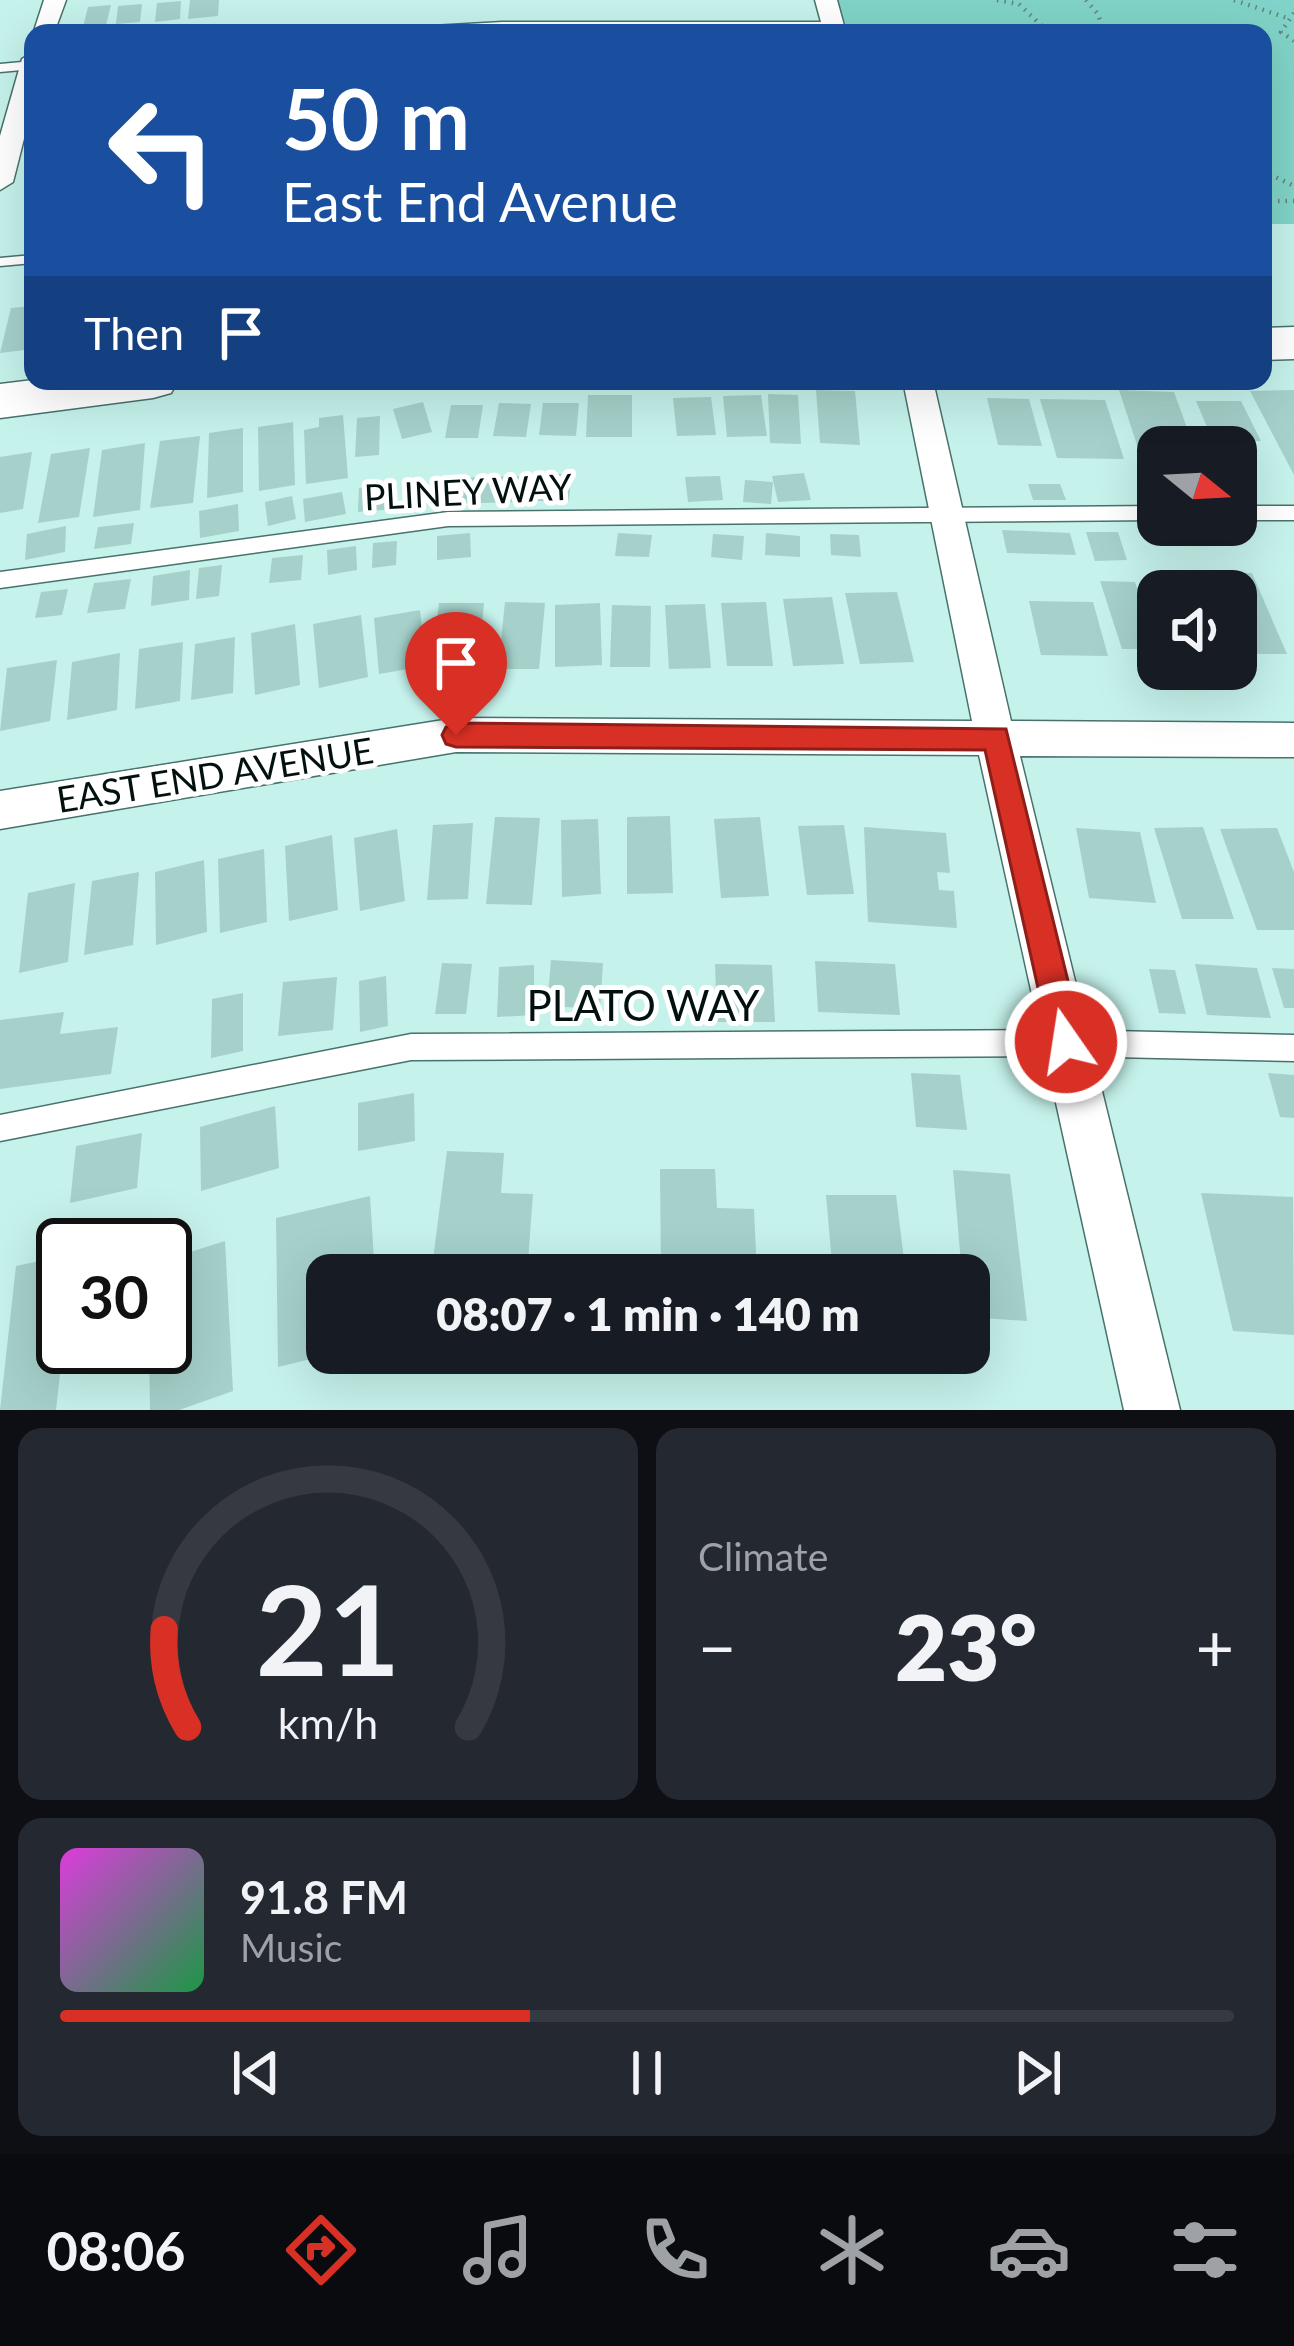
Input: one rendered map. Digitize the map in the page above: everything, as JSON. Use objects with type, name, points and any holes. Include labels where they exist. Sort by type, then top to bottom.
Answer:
[{"type":"main road","points":[[0,401],[84,390]]},
{"type":"street","points":[[0,182],[14,155],[24,104]]},
{"type":"street","points":[[920,390],[943,513],[1151,1410]]},
{"type":"street","name":"EAST END AVENUE","points":[[0,810],[456,735],[1294,740]]},
{"type":"lane","name":"PLINEY WAY","points":[[0,580],[448,519],[1137,513]]},
{"type":"lane","points":[[1257,513],[1294,513]]},
{"type":"lane","name":"PLATO WAY","points":[[0,1128],[411,1047],[1066,1042],[1294,1048]]},
{"type":"path","points":[[997,0],[1019,4],[1039,24]]},
{"type":"path","points":[[1234,0],[1287,18]]},
{"type":"path","points":[[1294,13],[1281,32],[1294,41]]},
{"type":"shaded area","points":[[837,0],[1294,0],[1294,224],[1272,224],[1272,24],[845,24]]},
{"type":"building","points":[[190,0],[219,0],[218,16],[188,19]]},
{"type":"building","points":[[181,1],[180,19],[155,22],[157,3]]},
{"type":"building","points":[[142,4],[140,22],[116,24],[118,6]]},
{"type":"building","points":[[111,5],[106,24],[84,24],[88,7]]},
{"type":"building","points":[[24,307],[24,350],[0,353],[11,308]]},
{"type":"building","points":[[816,390],[855,391],[860,445],[820,443]]},
{"type":"building","points":[[1119,390],[1174,392],[1186,426],[1137,426],[1137,445]]},
{"type":"building","points":[[1294,390],[1294,475],[1250,391]]},
{"type":"building","points":[[768,394],[798,395],[801,444],[770,443]]},
{"type":"building","points":[[588,395],[632,395],[632,437],[586,437]]},
{"type":"building","points":[[761,395],[767,436],[727,437],[723,396]]},
{"type":"building","points":[[711,397],[716,435],[677,436],[673,398]]},
{"type":"building","points":[[987,398],[1029,399],[1042,446],[998,445]]},
{"type":"building","points":[[1040,399],[1105,400],[1124,459],[1057,458]]},
{"type":"building","points":[[1196,401],[1241,401],[1254,426],[1207,426]]},
{"type":"building","points":[[423,402],[432,432],[402,439],[393,409]]},
{"type":"building","points":[[499,403],[531,404],[526,437],[493,436]]},
{"type":"building","points":[[543,403],[579,403],[576,436],[539,435]]},
{"type":"building","points":[[451,405],[483,405],[478,438],[445,438]]},
{"type":"building","points":[[343,415],[348,478],[306,484],[304,430],[319,427],[319,418]]},
{"type":"building","points":[[380,416],[379,455],[355,457],[357,418]]},
{"type":"building","points":[[293,422],[295,485],[259,491],[258,427]]},
{"type":"building","points":[[243,428],[243,492],[207,498],[209,433]]},
{"type":"building","points":[[200,436],[193,503],[150,508],[160,441]]},
{"type":"building","points":[[145,443],[140,510],[93,517],[102,450]]},
{"type":"building","points":[[90,448],[79,517],[38,523],[51,454]]},
{"type":"building","points":[[32,452],[23,509],[0,513],[0,457]]},
{"type":"building","points":[[804,473],[811,500],[778,502],[772,476]]},
{"type":"building","points":[[534,474],[571,474],[569,501],[531,501]]},
{"type":"building","points":[[522,476],[520,502],[445,504],[449,478]]},
{"type":"building","points":[[720,476],[723,500],[688,502],[685,477]]},
{"type":"building","points":[[745,480],[773,482],[771,504],[743,502]]},
{"type":"building","points":[[1028,484],[1060,484],[1066,500],[1033,500]]},
{"type":"building","points":[[397,485],[396,509],[358,512],[359,488]]},
{"type":"building","points":[[342,492],[346,514],[305,522],[303,499]]},
{"type":"building","points":[[292,496],[296,519],[268,526],[265,502]]},
{"type":"building","points":[[238,504],[239,531],[200,538],[199,511]]},
{"type":"building","points":[[134,523],[131,544],[94,549],[98,527]]},
{"type":"building","points":[[66,526],[65,552],[25,560],[27,534]]},
{"type":"building","points":[[1002,530],[1070,533],[1076,555],[1007,553]]},
{"type":"building","points":[[1086,532],[1118,532],[1127,560],[1095,561]]},
{"type":"building","points":[[470,533],[471,557],[437,560],[437,536]]},
{"type":"building","points":[[618,533],[652,535],[649,557],[615,556]]},
{"type":"building","points":[[766,533],[800,536],[800,557],[765,555]]},
{"type":"building","points":[[713,534],[744,536],[742,560],[711,557]]},
{"type":"building","points":[[830,534],[859,535],[861,557],[831,555]]},
{"type":"building","points":[[397,541],[396,565],[372,568],[373,543]]},
{"type":"building","points":[[356,546],[357,570],[328,575],[327,550]]},
{"type":"building","points":[[303,555],[301,580],[269,583],[272,558]]},
{"type":"building","points":[[222,565],[219,596],[196,599],[199,568]]},
{"type":"building","points":[[190,570],[189,600],[151,606],[153,576]]},
{"type":"building","points":[[131,579],[125,609],[87,613],[94,583]]},
{"type":"building","points":[[1100,581],[1135,582],[1137,588],[1137,649],[1122,649]]},
{"type":"building","points":[[1257,585],[1287,654],[1257,654]]},
{"type":"building","points":[[68,589],[62,615],[35,618],[41,592]]},
{"type":"building","points":[[897,592],[914,662],[860,664],[845,593]]},
{"type":"building","points":[[832,597],[844,664],[793,666],[783,599]]},
{"type":"building","points":[[1029,601],[1093,602],[1108,656],[1041,655]]},
{"type":"building","points":[[505,602],[545,603],[539,669],[498,669]]},
{"type":"building","points":[[766,602],[773,666],[727,666],[721,603]]},
{"type":"building","points":[[439,603],[484,603],[478,664],[432,664]]},
{"type":"building","points":[[600,603],[602,665],[555,667],[555,605]]},
{"type":"building","points":[[705,604],[711,668],[669,669],[665,605]]},
{"type":"building","points":[[612,605],[651,606],[650,667],[610,667]]},
{"type":"building","points":[[420,610],[426,666],[379,674],[374,618]]},
{"type":"building","points":[[361,615],[368,677],[319,688],[313,624]]},
{"type":"building","points":[[295,624],[300,685],[255,695],[251,633]]},
{"type":"building","points":[[235,637],[233,693],[191,700],[195,644]]},
{"type":"building","points":[[183,642],[180,701],[135,709],[139,649]]},
{"type":"building","points":[[120,653],[117,710],[67,720],[72,662]]},
{"type":"building","points":[[57,660],[50,721],[0,731],[7,668]]},
{"type":"building","points":[[670,816],[673,893],[627,894],[627,817]]},
{"type":"building","points":[[495,817],[540,818],[532,905],[486,904]]},
{"type":"building","points":[[760,817],[769,896],[721,898],[714,819]]},
{"type":"building","points":[[598,819],[601,894],[562,897],[561,820]]},
{"type":"building","points":[[473,823],[468,899],[427,900],[433,825]]},
{"type":"building","points":[[844,825],[854,894],[807,895],[798,826]]},
{"type":"building","points":[[864,827],[946,833],[950,873],[937,872],[939,890],[954,891],[957,928],[868,922]]},
{"type":"building","points":[[1203,827],[1234,919],[1182,919],[1154,828]]},
{"type":"building","points":[[1076,828],[1140,832],[1156,903],[1089,898]]},
{"type":"building","points":[[1277,828],[1294,872],[1294,930],[1257,930],[1220,829]]},
{"type":"building","points":[[397,829],[405,901],[360,911],[354,838]]},
{"type":"building","points":[[332,835],[338,910],[289,921],[285,846]]},
{"type":"building","points":[[264,849],[267,922],[220,933],[218,859]]},
{"type":"building","points":[[204,860],[207,932],[156,945],[155,872]]},
{"type":"building","points":[[139,872],[133,945],[84,955],[92,881]]},
{"type":"building","points":[[75,883],[68,962],[19,973],[28,893]]},
{"type":"building","points":[[551,960],[603,963],[600,1009],[547,1006]]},
{"type":"building","points":[[815,961],[895,964],[900,1015],[818,1012]]},
{"type":"building","points":[[442,963],[472,964],[466,1014],[435,1014]]},
{"type":"building","points":[[715,964],[772,965],[775,1022],[717,1022]]},
{"type":"building","points":[[1195,964],[1257,968],[1271,1018],[1207,1015]]},
{"type":"building","points":[[534,965],[534,1015],[497,1017],[499,967]]},
{"type":"building","points":[[1272,968],[1294,969],[1294,1008],[1284,1008]]},
{"type":"building","points":[[1149,969],[1175,970],[1186,1014],[1159,1013]]},
{"type":"building","points":[[386,976],[388,1026],[360,1032],[359,981]]},
{"type":"building","points":[[337,977],[333,1030],[278,1036],[283,982]]},
{"type":"building","points":[[243,993],[243,1051],[211,1058],[212,999]]},
{"type":"building","points":[[64,1012],[60,1034],[118,1027],[111,1074],[0,1089],[0,1020]]},
{"type":"building","points":[[911,1073],[960,1075],[967,1130],[916,1127]]},
{"type":"building","points":[[1268,1073],[1294,1075],[1294,1118],[1280,1117]]},
{"type":"building","points":[[414,1093],[415,1141],[358,1151],[358,1103]]},
{"type":"building","points":[[275,1106],[279,1168],[201,1191],[200,1127]]},
{"type":"building","points":[[142,1133],[137,1188],[70,1203],[76,1146]]},
{"type":"building","points":[[447,1151],[504,1153],[501,1193],[533,1194],[529,1254],[434,1254]]},
{"type":"building","points":[[660,1169],[715,1169],[717,1208],[754,1209],[756,1254],[661,1254]]},
{"type":"building","points":[[953,1170],[1010,1174],[1027,1321],[990,1318],[990,1254],[960,1254]]},
{"type":"building","points":[[1201,1193],[1293,1197],[1294,1335],[1233,1331]]},
{"type":"building","points":[[826,1195],[896,1195],[903,1254],[831,1254]]},
{"type":"building","points":[[370,1196],[374,1254],[306,1254],[306,1360],[278,1367],[276,1218]]},
{"type":"building","points":[[225,1241],[233,1391],[179,1410],[150,1410],[149,1374],[192,1374],[192,1251]]},
{"type":"building","points":[[36,1262],[36,1374],[60,1374],[56,1410],[0,1410],[16,1266]]},
{"type":"route","points":[[456,735],[996,738],[1066,1042]]}]
